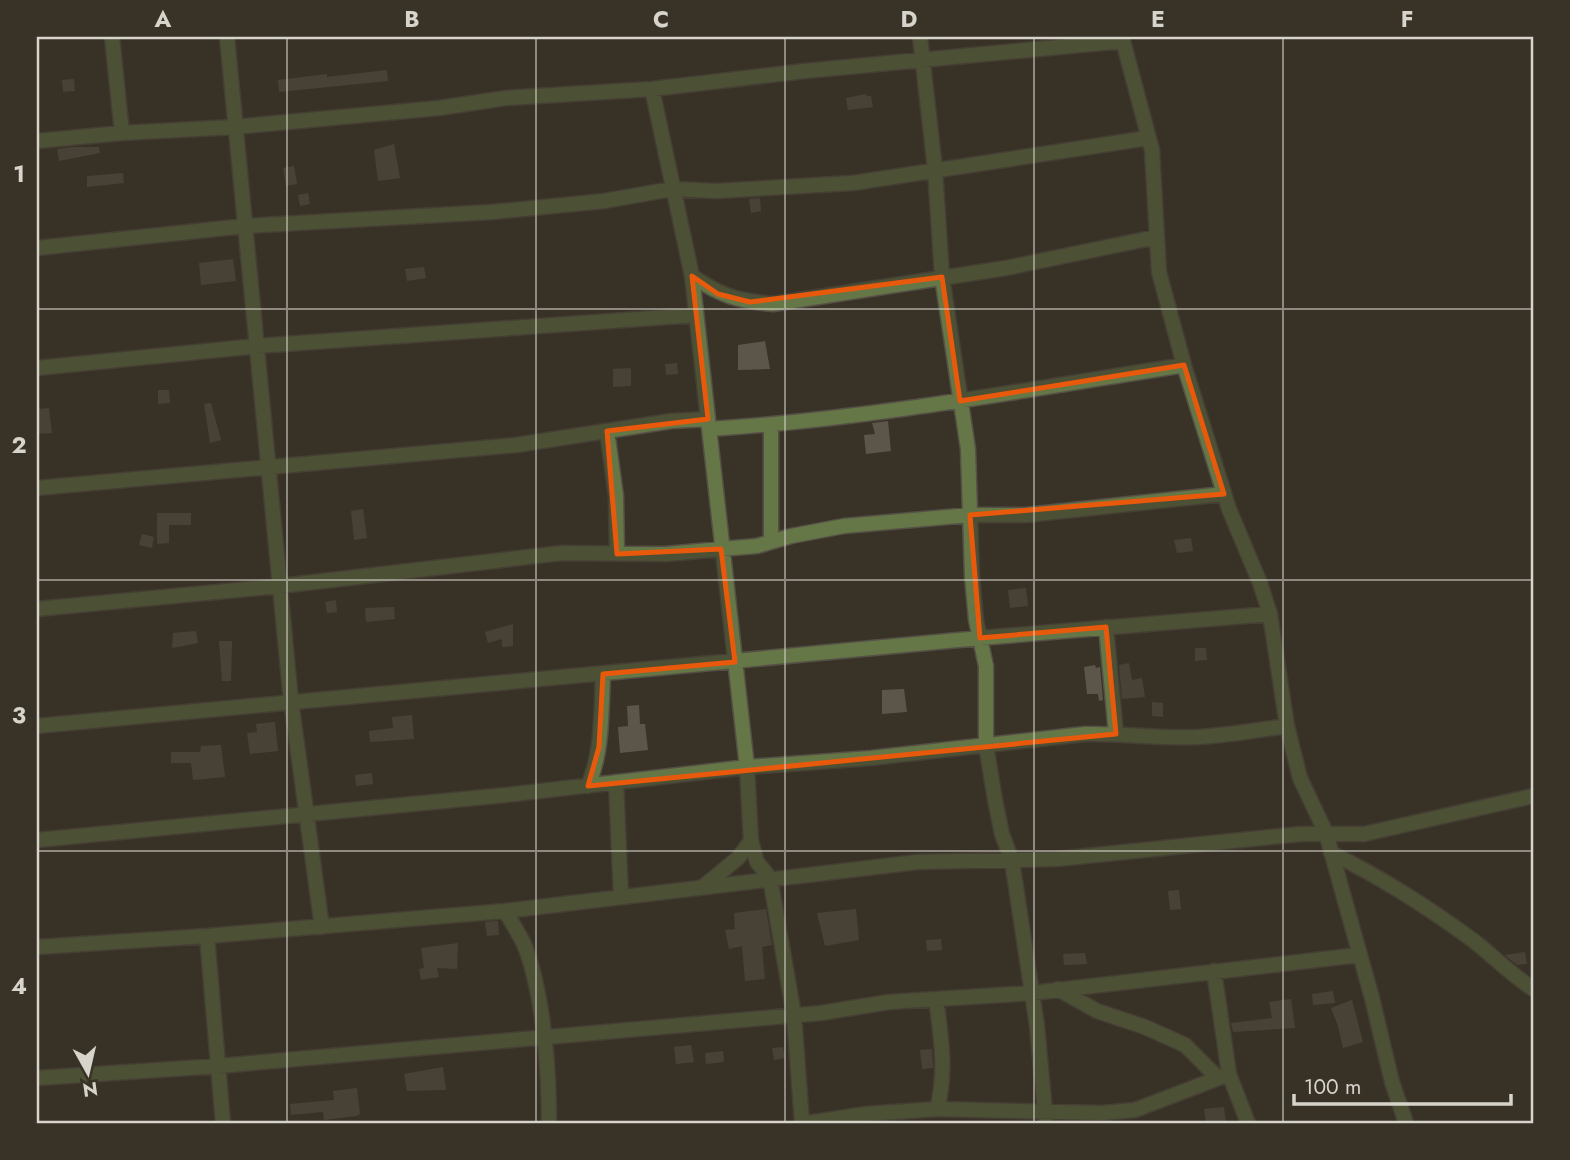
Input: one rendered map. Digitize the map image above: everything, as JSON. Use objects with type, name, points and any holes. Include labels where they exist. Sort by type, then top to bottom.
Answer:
[{"type":"street","points":[[112,37],[122,133]]},
{"type":"street","points":[[227,37],[291,701],[322,927]]},
{"type":"street","points":[[920,37],[935,169],[942,277],[968,449],[972,576],[976,620],[986,666],[986,746],[1002,834],[1012,860],[1032,993],[1045,1117]]},
{"type":"street","points":[[37,141],[234,127],[439,108],[506,98],[652,89],[1122,39],[1149,138],[1155,177],[1159,272],[1184,365],[1224,494],[1270,614],[1287,726],[1300,778],[1326,832],[1373,998],[1392,1082],[1406,1123]]},
{"type":"street","points":[[652,89],[692,276],[747,767],[751,841],[757,862],[770,878],[794,1015],[802,1123]]},
{"type":"street","points":[[37,248],[245,226],[492,212],[604,201],[672,189],[716,191],[853,183],[1149,138]]},
{"type":"street","points":[[692,276],[718,294],[750,302],[773,304],[1057,259],[1156,237]]},
{"type":"street","points":[[37,368],[257,345],[696,315]]},
{"type":"street","points":[[37,488],[516,445],[671,421],[771,425],[960,401],[1184,365]]},
{"type":"street","points":[[771,425],[771,541]]},
{"type":"street","points":[[607,431],[616,496],[617,554]]},
{"type":"street","points":[[37,609],[280,586],[552,554],[666,554],[721,550],[757,546],[844,526],[970,515],[1026,515],[1224,494]]},
{"type":"street","points":[[37,726],[1106,626],[1270,614]]},
{"type":"street","points":[[1106,626],[1116,734]]},
{"type":"street","points":[[588,786],[595,770],[599,747],[603,674]]},
{"type":"street","points":[[37,840],[588,786],[747,767],[871,758],[1085,734],[1199,737],[1287,726]]},
{"type":"street","points":[[616,782],[621,897]]},
{"type":"street","points":[[37,947],[505,911],[918,862],[1057,859],[1326,832],[1343,836],[1364,834],[1533,796]]},
{"type":"street","points":[[703,886],[725,871],[751,841]]},
{"type":"street","points":[[1331,853],[1371,873],[1474,941],[1533,989]]},
{"type":"street","points":[[505,911],[525,946],[536,979],[548,1123]]},
{"type":"street","points":[[207,936],[223,1123]]},
{"type":"street","points":[[37,1078],[218,1066],[794,1015],[855,1009],[888,1002],[1032,993],[1359,955]]},
{"type":"street","points":[[1214,971],[1223,1076]]},
{"type":"street","points":[[1058,989],[1097,1011],[1145,1027],[1185,1045],[1223,1076],[1248,1123]]},
{"type":"street","points":[[936,999],[943,1051],[942,1093],[937,1109]]},
{"type":"street","points":[[808,1123],[866,1114],[937,1109],[1045,1117],[1135,1110],[1223,1076]]},
{"type":"highlighted area","points":[[692,276],[718,294],[750,302],[942,277],[960,401],[1184,365],[1224,494],[970,515],[980,638],[1106,627],[1116,734],[588,786],[599,747],[603,674],[735,662],[721,549],[617,554],[607,431],[708,419]]},
{"type":"building","points":[[387,70],[388,81],[279,92],[278,80]]},
{"type":"building","points":[[74,79],[75,91],[63,92],[62,80]]},
{"type":"building","points":[[866,94],[871,96],[873,107],[848,110],[846,98]]},
{"type":"building","points":[[394,144],[400,178],[378,181],[374,150]]},
{"type":"building","points":[[99,147],[100,153],[59,161],[57,149]]},
{"type":"building","points":[[294,166],[297,184],[286,186],[283,168]]},
{"type":"building","points":[[123,173],[124,183],[87,187],[87,176]]},
{"type":"building","points":[[308,193],[310,204],[300,206],[298,195]]},
{"type":"building","points":[[760,198],[761,211],[751,213],[749,199]]},
{"type":"building","points":[[233,259],[236,281],[201,285],[199,263]]},
{"type":"building","points":[[424,267],[426,278],[407,281],[405,269]]},
{"type":"building","points":[[765,341],[770,369],[738,370],[738,345]]},
{"type":"building","points":[[677,363],[678,374],[666,375],[665,364]]},
{"type":"building","points":[[631,368],[631,386],[613,387],[613,369]]},
{"type":"building","points":[[158,390],[169,390],[170,403],[158,404]]},
{"type":"building","points":[[211,403],[221,440],[210,443],[204,404]]},
{"type":"building","points":[[49,408],[52,433],[37,434],[37,409]]},
{"type":"building","points":[[888,421],[891,451],[866,454],[864,435],[875,434],[872,423]]},
{"type":"building","points":[[363,509],[367,538],[354,540],[351,511]]},
{"type":"building","points":[[157,513],[191,513],[191,525],[169,525],[169,543],[157,544]]},
{"type":"building","points":[[142,534],[154,537],[152,548],[139,545]]},
{"type":"building","points":[[1191,538],[1193,551],[1177,553],[1174,540]]},
{"type":"building","points":[[1026,588],[1028,606],[1010,608],[1008,590]]},
{"type":"building","points":[[336,600],[337,612],[327,613],[325,602]]},
{"type":"building","points":[[394,607],[395,619],[366,622],[365,608]]},
{"type":"building","points":[[513,624],[513,646],[502,647],[502,639],[488,643],[485,632]]},
{"type":"building","points":[[196,631],[198,643],[172,648],[173,633]]},
{"type":"building","points":[[219,641],[232,641],[231,681],[222,681]]},
{"type":"building","points":[[1195,648],[1206,648],[1207,660],[1195,661]]},
{"type":"building","points":[[1129,663],[1132,680],[1142,678],[1145,697],[1122,699],[1119,665]]},
{"type":"building","points":[[1095,665],[1096,668],[1100,667],[1103,700],[1099,701],[1098,694],[1087,694],[1084,667]]},
{"type":"building","points":[[904,689],[907,712],[882,714],[882,690]]},
{"type":"building","points":[[1152,702],[1163,703],[1163,717],[1152,716]]},
{"type":"building","points":[[639,705],[640,724],[645,724],[648,750],[620,753],[618,727],[628,726],[627,706]]},
{"type":"building","points":[[412,715],[414,739],[370,742],[369,731],[393,728],[392,717]]},
{"type":"building","points":[[275,722],[278,751],[250,754],[247,733],[257,732],[256,724]]},
{"type":"building","points":[[221,745],[225,777],[193,780],[191,763],[171,763],[171,752],[200,752],[201,746]]},
{"type":"building","points":[[372,773],[373,784],[356,786],[355,775]]},
{"type":"building","points":[[1179,890],[1181,909],[1170,910],[1168,891]]},
{"type":"building","points":[[766,909],[772,945],[762,947],[765,979],[745,981],[742,946],[729,949],[725,930],[735,929],[734,913]]},
{"type":"building","points":[[856,909],[859,940],[825,946],[817,913]]},
{"type":"building","points":[[498,921],[499,935],[487,936],[485,922]]},
{"type":"building","points":[[941,939],[942,950],[927,951],[926,940]]},
{"type":"building","points":[[458,943],[457,969],[437,968],[439,977],[421,980],[419,969],[424,968],[421,948]]},
{"type":"building","points":[[1525,952],[1527,964],[1517,965],[1505,955]]},
{"type":"building","points":[[1085,953],[1087,964],[1064,965],[1063,954]]},
{"type":"building","points":[[1333,991],[1335,1003],[1313,1005],[1312,994]]},
{"type":"building","points":[[1291,999],[1295,1028],[1233,1032],[1231,1023],[1272,1018],[1269,1002]]},
{"type":"building","points":[[1352,1000],[1363,1042],[1343,1048],[1331,1008]]},
{"type":"building","points":[[691,1045],[694,1062],[676,1064],[674,1047]]},
{"type":"building","points":[[783,1047],[785,1058],[774,1060],[772,1048]]},
{"type":"building","points":[[932,1049],[933,1068],[922,1069],[920,1050]]},
{"type":"building","points":[[723,1051],[724,1062],[706,1064],[705,1053]]},
{"type":"building","points":[[443,1067],[446,1090],[407,1091],[404,1074]]},
{"type":"building","points":[[357,1088],[360,1114],[357,1116],[324,1120],[323,1112],[291,1115],[290,1104],[334,1100],[333,1091]]},
{"type":"building","points":[[1224,1107],[1226,1123],[1206,1123],[1204,1109]]}]
